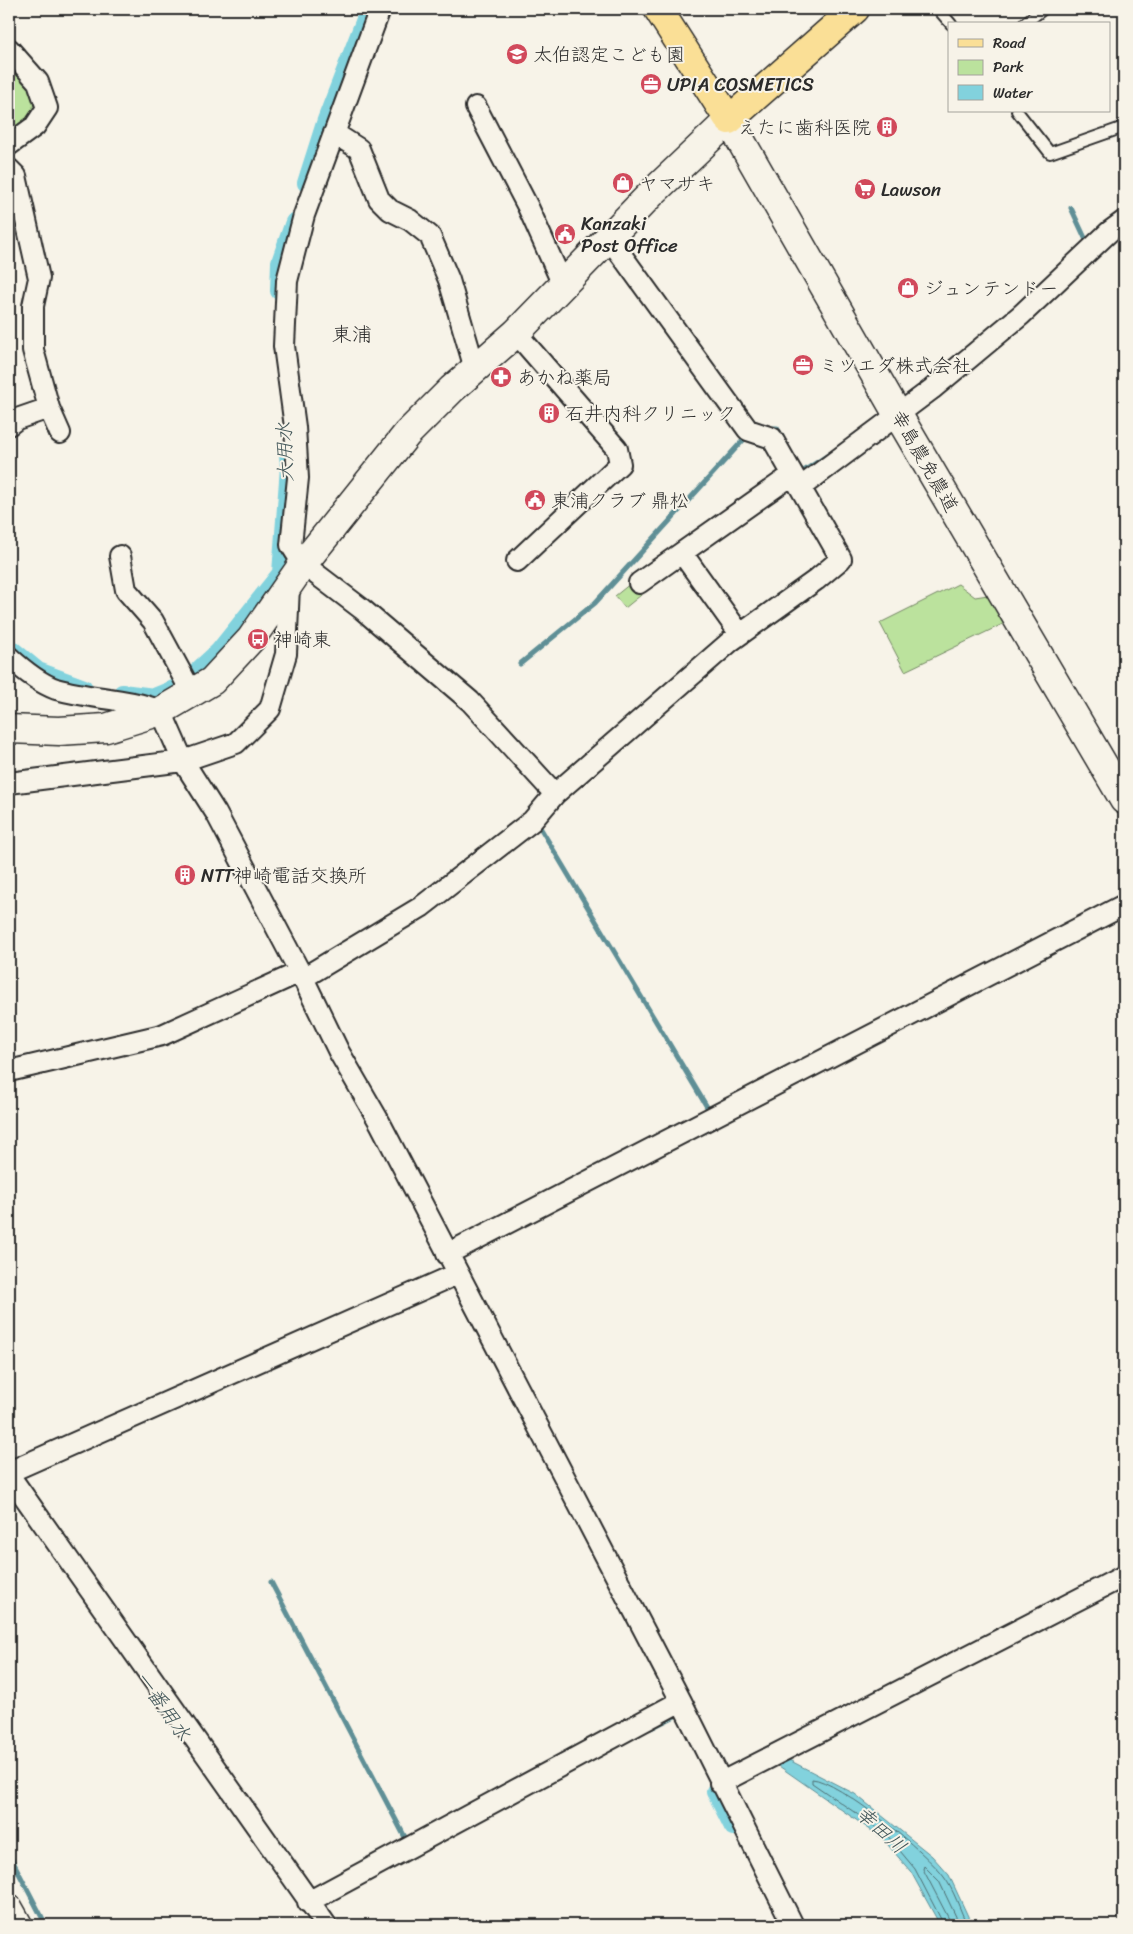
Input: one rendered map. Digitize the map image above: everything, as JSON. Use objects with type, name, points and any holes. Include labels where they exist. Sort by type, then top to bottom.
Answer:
[{"type":"main road","points":[[658,9],[729,120],[855,9]]},
{"type":"street","points":[[9,784],[184,761],[236,742],[270,709],[286,654],[296,575],[290,545],[298,478],[295,427],[284,346],[287,281],[304,216],[380,9]]},
{"type":"street","points":[[9,49],[38,82],[47,108],[35,126],[9,145]]},
{"type":"street","points":[[476,107],[528,207],[563,286]]},
{"type":"street","points":[[9,729],[60,731],[106,728],[161,711],[187,684],[212,681],[251,639],[296,575],[407,434],[516,333],[729,120]]},
{"type":"street","name":"幸島農免農道","points":[[729,120],[898,415],[1124,800]]},
{"type":"street","points":[[334,133],[359,149],[379,199],[390,210],[410,220],[430,236],[449,280],[475,369]]},
{"type":"street","points":[[9,169],[16,176],[39,278],[33,306],[33,350],[49,408],[60,433]]},
{"type":"street","points":[[639,583],[682,553],[898,415],[1020,316],[1124,220]]},
{"type":"street","points":[[9,1071],[162,1035],[305,975],[421,907],[532,821],[556,794],[740,634],[816,580],[841,559],[772,438],[748,430],[609,238]]},
{"type":"street","points":[[516,333],[617,449],[620,464],[517,561]]},
{"type":"street","points":[[9,425],[17,419],[49,408]]},
{"type":"street","points":[[682,553],[740,634]]},
{"type":"street","points":[[120,556],[126,590],[153,622],[187,684]]},
{"type":"street","points":[[296,575],[362,609],[470,701],[556,794]]},
{"type":"street","points":[[9,657],[26,672],[55,688],[140,703],[161,711],[184,761],[211,805],[305,975],[339,1052],[451,1252],[457,1274],[681,1701],[726,1780],[793,1925]]},
{"type":"street","points":[[451,1252],[1124,905]]},
{"type":"street","points":[[326,1925],[308,1902],[9,1474],[457,1274]]},
{"type":"street","points":[[726,1780],[1124,1576]]},
{"type":"street","points":[[308,1902],[681,1701]]},
{"type":"street","points":[[9,1908],[18,1925]]},
{"type":"lane","points":[[938,9],[949,22]]},
{"type":"lane","points":[[1027,22],[1043,9]]},
{"type":"lane","points":[[1018,112],[1050,153],[1124,127]]},
{"type":"green space","points":[[9,62],[28,83],[34,103],[29,124],[9,136]]},
{"type":"green space","points":[[636,579],[646,591],[625,608],[615,596]]},
{"type":"green space","points":[[958,584],[975,597],[988,595],[1005,623],[905,671],[880,623]]},
{"type":"water","name":"幸田川","points":[[789,1760],[855,1794],[932,1856],[949,1875],[972,1925],[940,1925],[911,1872],[882,1838],[776,1764]]},
{"type":"waterway","name":"大用水","points":[[306,183],[326,120],[369,9]]},
{"type":"waterway","points":[[1071,208],[1086,240]]},
{"type":"waterway","name":"大用水","points":[[279,291],[280,262],[294,222]]},
{"type":"waterway","points":[[766,428],[777,428],[782,437]]},
{"type":"waterway","points":[[520,664],[595,603],[747,436]]},
{"type":"waterway","name":"大用水","points":[[122,693],[154,697],[181,686],[218,652],[281,573],[289,467],[288,454]]},
{"type":"waterway","points":[[800,468],[802,472],[828,455]]},
{"type":"waterway","name":"大用水","points":[[9,647],[38,671],[84,688]]},
{"type":"waterway","points":[[540,822],[538,824],[710,1112]]},
{"type":"waterway","points":[[271,1582],[408,1843]]},
{"type":"waterway","points":[[651,1728],[681,1713]]},
{"type":"waterway","points":[[717,1790],[715,1791],[733,1827]]},
{"type":"waterway","points":[[9,1854],[46,1925]]},
{"type":"place","name":"太伯認定こども園","points":[[517,54]]},
{"type":"place","name":"UPIA COSMETICS","points":[[651,84]]},
{"type":"place","name":"えたに歯科医院","points":[[887,127]]},
{"type":"place","name":"ヤマサキ","points":[[623,183]]},
{"type":"place","name":"Lawson","points":[[865,189]]},
{"type":"place","name":"Kanzaki Post Office","points":[[565,234]]},
{"type":"place","name":"ジュンテンドー","points":[[908,288]]},
{"type":"place","name":"ミツエダ株式会社","points":[[803,365]]},
{"type":"place","name":"あかね薬局","points":[[501,377]]},
{"type":"place","name":"石井内科クリニック","points":[[549,413]]},
{"type":"place","name":"東浦クラブ 鼎松","points":[[535,500]]},
{"type":"place","name":"神崎東","points":[[258,639]]},
{"type":"place","name":"NTT神崎電話交換所","points":[[185,875]]},
{"type":"district","name":"東浦","points":[[352,334]]},
{"type":"water label","name":"一番用水","points":[[163,1706]]}]
